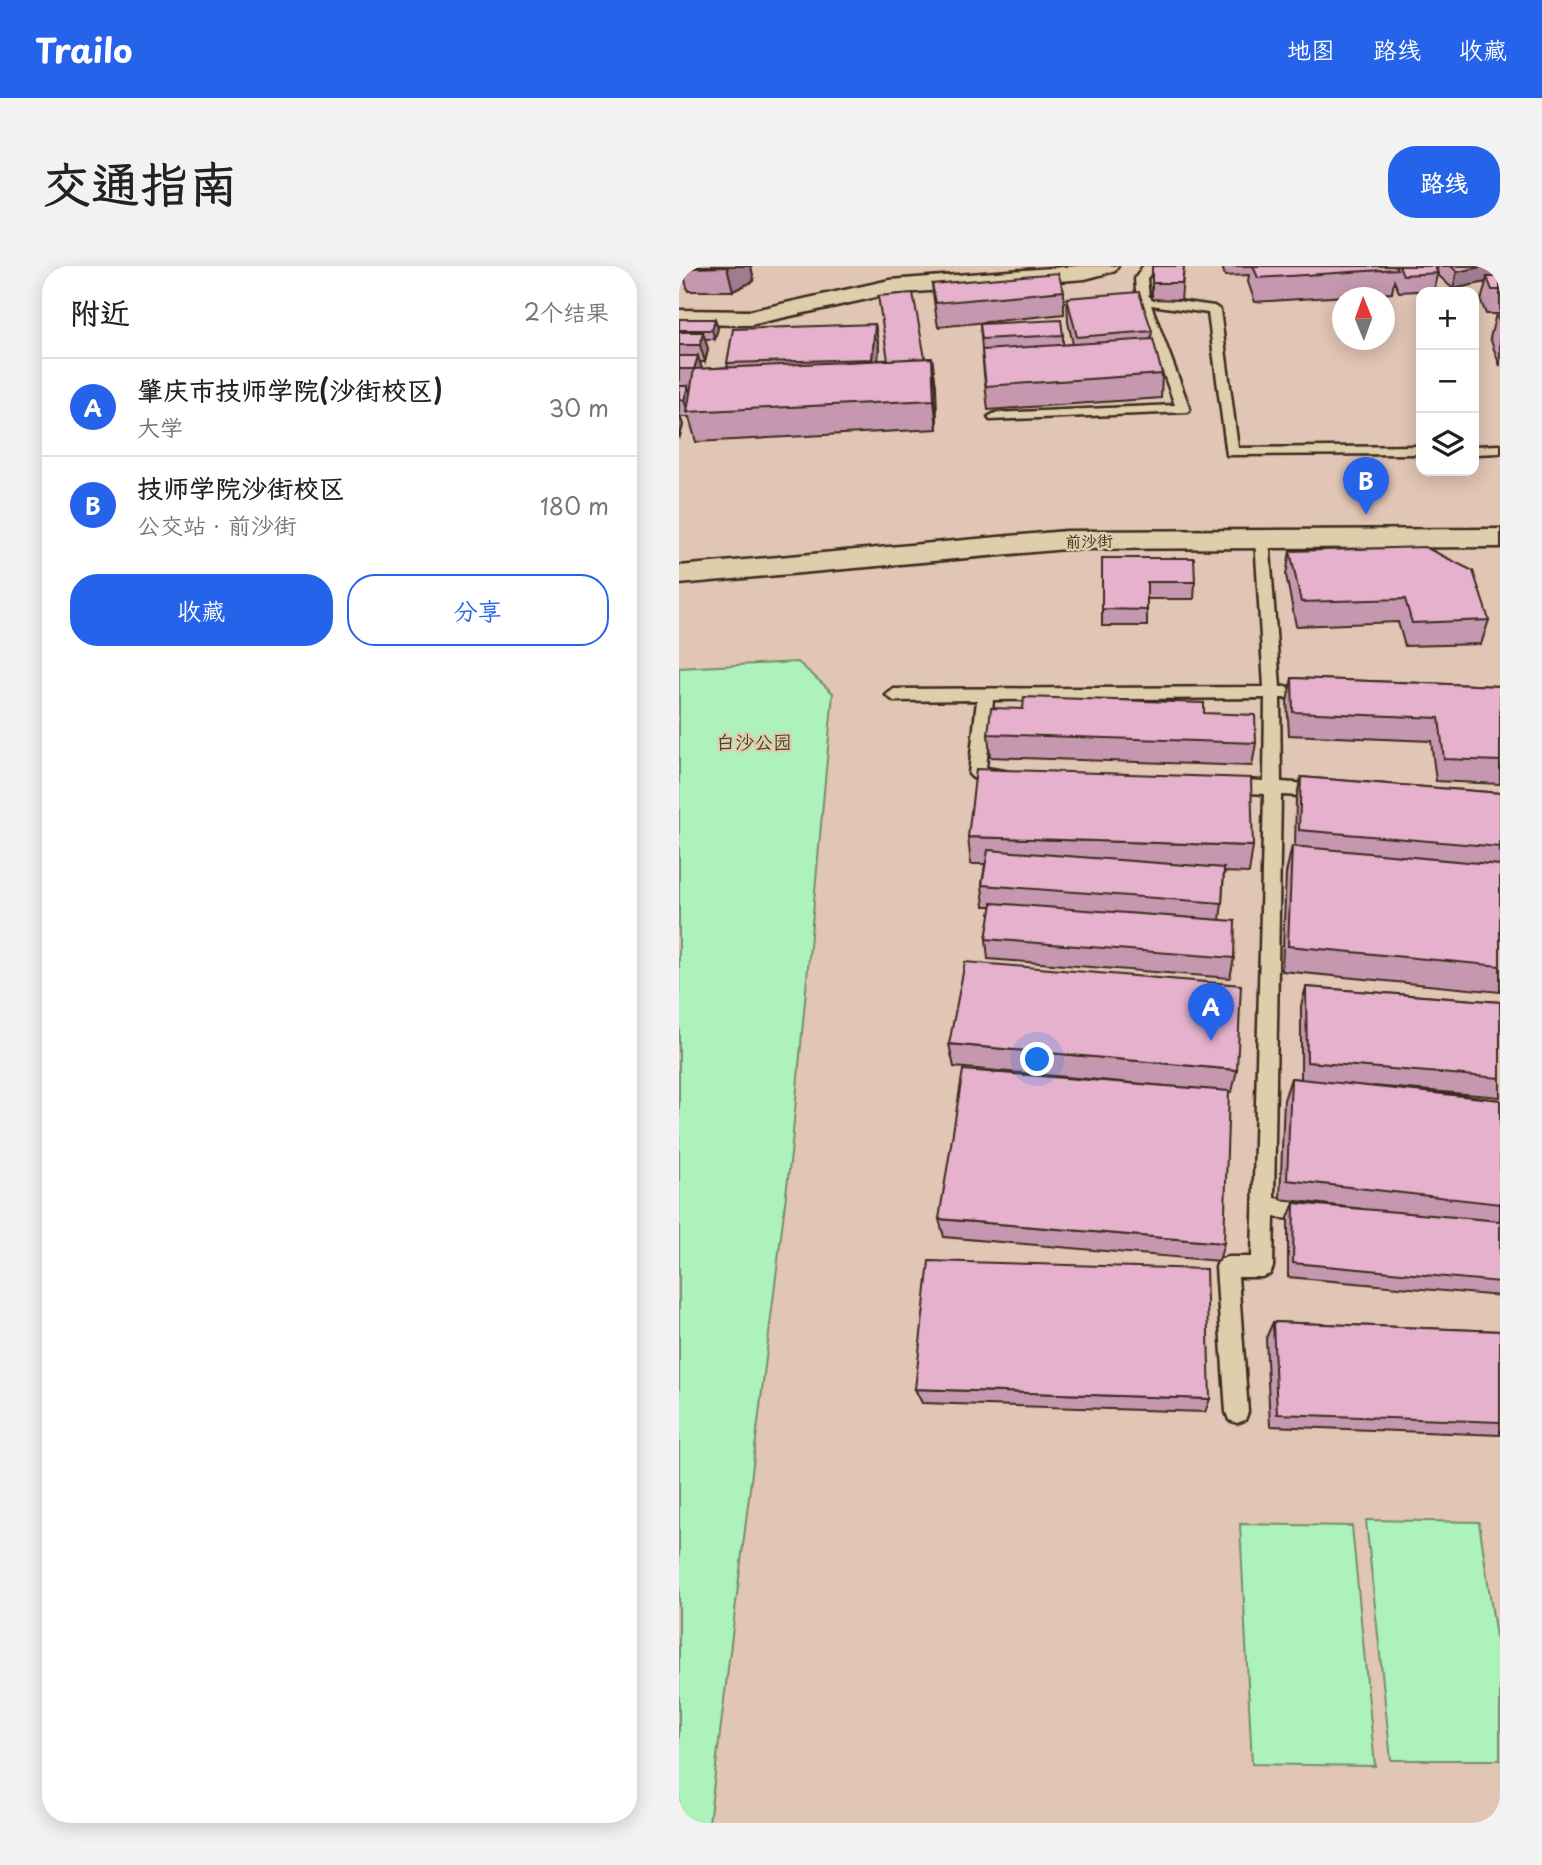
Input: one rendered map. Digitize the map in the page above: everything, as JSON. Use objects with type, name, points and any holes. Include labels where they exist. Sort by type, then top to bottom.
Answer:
[{"type":"street","points":[[679,317],[750,318],[890,287],[1034,277],[1085,272],[1107,266]]},
{"type":"street","name":"前沙街","points":[[679,575],[1066,540],[1500,538]]},
{"type":"lane","points":[[995,417],[1183,408],[1143,300],[1141,279],[1149,266]]},
{"type":"lane","points":[[1143,300],[1214,310],[1232,452],[1416,450]]},
{"type":"lane","points":[[1479,450],[1500,449]]},
{"type":"lane","points":[[1237,1412],[1227,1267],[1262,1267],[1272,690],[1262,538]]},
{"type":"lane","points":[[894,695],[1272,690],[1325,692]]},
{"type":"lane","points":[[986,694],[977,774],[1018,776]]},
{"type":"lane","points":[[1205,784],[1339,792]]},
{"type":"lane","points":[[1263,1206],[1329,1213]]},
{"type":"green space","name":"白沙公园","points":[[798,662],[833,693],[791,1154],[709,1823],[679,1823],[679,668]]},
{"type":"green space","points":[[1366,1520],[1479,1522],[1500,1664],[1500,1760],[1391,1760]]},
{"type":"green space","points":[[1240,1524],[1352,1526],[1375,1766],[1252,1764]]},
{"type":"building","points":[[682,266],[729,266],[682,268]]},
{"type":"building","points":[[1152,266],[1184,266],[1182,283],[1152,283]]},
{"type":"building","points":[[1253,266],[1395,266],[1397,269],[1258,278]]},
{"type":"building","points":[[1399,266],[1434,266],[1438,273],[1403,275]]},
{"type":"building","points":[[1451,266],[1485,266],[1457,272]]},
{"type":"building","points":[[1058,273],[1064,291],[936,303],[932,284]]},
{"type":"building","points":[[1487,277],[1500,277],[1500,290],[1492,290]]},
{"type":"building","points":[[1139,292],[1152,331],[1077,337],[1067,298]]},
{"type":"building","points":[[913,293],[925,358],[888,360],[878,296]]},
{"type":"building","points":[[679,319],[715,319],[712,330],[679,330]]},
{"type":"building","points":[[1061,320],[1063,335],[982,339],[980,324]]},
{"type":"building","points":[[875,324],[872,359],[727,363],[733,329]]},
{"type":"building","points":[[679,332],[703,332],[700,345],[679,345]]},
{"type":"building","points":[[1153,339],[1162,374],[986,386],[982,350]]},
{"type":"building","points":[[679,356],[698,356],[694,369],[679,369]]},
{"type":"building","points":[[932,358],[934,400],[687,412],[694,369]]},
{"type":"building","points":[[679,386],[688,386],[684,400],[679,400]]},
{"type":"building","points":[[1425,547],[1473,571],[1489,620],[1412,623],[1405,599],[1301,602],[1290,551]]},
{"type":"building","points":[[1102,558],[1194,558],[1195,582],[1147,582],[1147,610],[1102,609]]},
{"type":"building","points":[[1292,678],[1500,686],[1500,761],[1444,759],[1439,718],[1293,712]]},
{"type":"building","points":[[1024,697],[1204,703],[1204,713],[1255,715],[1256,743],[988,734],[991,708],[1023,709]]},
{"type":"building","points":[[976,769],[1251,778],[1253,846],[968,837]]},
{"type":"building","points":[[1301,777],[1500,793],[1500,847],[1299,830]]},
{"type":"building","points":[[1292,846],[1500,865],[1500,966],[1288,946]]},
{"type":"building","points":[[988,850],[1224,868],[1222,903],[982,885]]},
{"type":"building","points":[[992,903],[1235,921],[1234,958],[986,939]]},
{"type":"building","points":[[965,962],[1241,985],[1237,1070],[949,1044]]},
{"type":"building","points":[[1306,987],[1500,1002],[1500,1078],[1307,1062]]},
{"type":"building","points":[[963,1070],[1229,1091],[1224,1243],[939,1219]]},
{"type":"building","points":[[1291,1078],[1500,1100],[1500,1204],[1287,1180]]},
{"type":"building","points":[[1294,1203],[1500,1221],[1500,1282],[1293,1263]]},
{"type":"building","points":[[929,1261],[1206,1269],[1210,1399],[915,1389]]},
{"type":"building","points":[[1273,1322],[1500,1331],[1500,1422],[1277,1414]]},
{"type":"place","name":"技师学院沙街校区","points":[[1366,515]]},
{"type":"place","name":"肇庆市技师学院(沙街校区)","points":[[1211,1041]]}]
